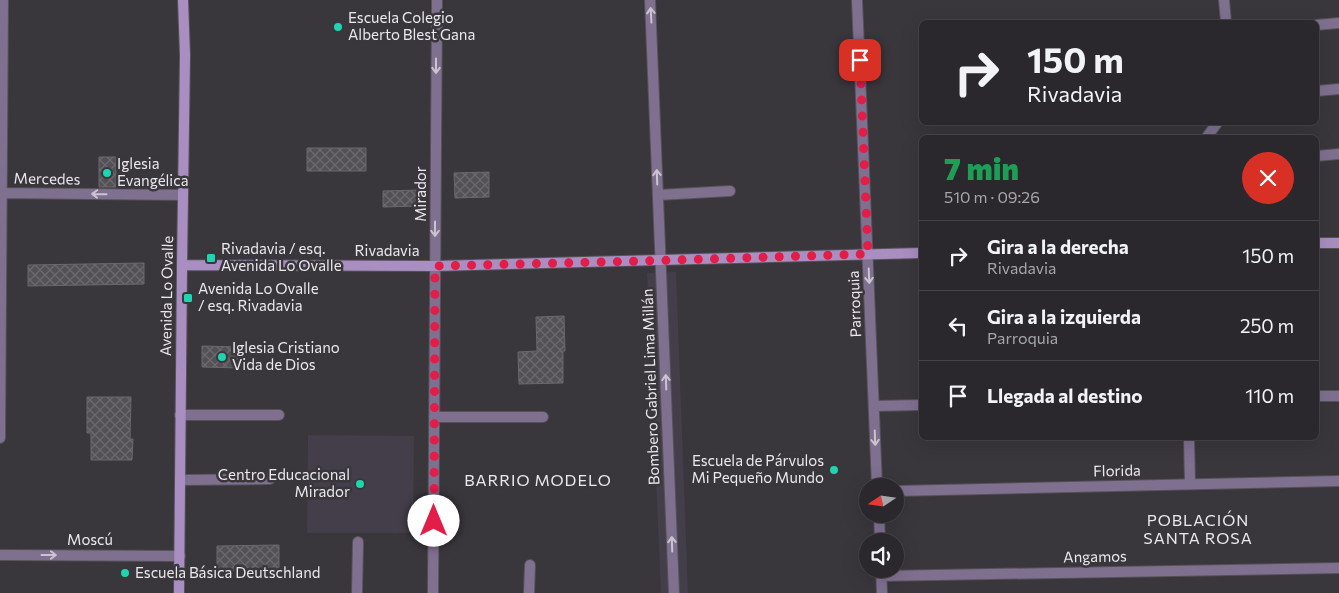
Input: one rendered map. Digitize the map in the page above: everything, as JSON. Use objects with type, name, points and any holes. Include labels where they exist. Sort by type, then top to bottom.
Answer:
[{"type":"street","points":[[0,438],[3,0]]},
{"type":"street","name":"Avenida Lo Ovalle","points":[[179,593],[185,54],[183,0]]},
{"type":"street","name":"Mirador","points":[[433,593],[436,0]]},
{"type":"street","name":"Bombero Gabriel Lima Millán","points":[[650,0],[674,593]]},
{"type":"street","name":"Parroquia","points":[[857,0],[878,478]]},
{"type":"street","points":[[1224,0],[1226,20]]},
{"type":"street","points":[[1319,25],[1339,23]]},
{"type":"street","points":[[1319,91],[1339,90]]},
{"type":"street","points":[[1319,156],[1339,154]]},
{"type":"street","points":[[658,195],[730,191]]},
{"type":"street","name":"Mercedes","points":[[1,193],[183,195]]},
{"type":"street","points":[[1319,244],[1339,243]]},
{"type":"street","name":"Rivadavia","points":[[182,265],[435,266],[919,253]]},
{"type":"street","points":[[1319,396],[1339,396]]},
{"type":"street","points":[[874,406],[919,405]]},
{"type":"street","points":[[180,415],[279,415]]},
{"type":"street","points":[[434,418],[543,418]]},
{"type":"street","points":[[1189,440],[1190,484]]},
{"type":"street","points":[[180,480],[270,480]]},
{"type":"street","name":"Florida","points":[[904,491],[1339,481]]},
{"type":"street","points":[[357,593],[358,542]]},
{"type":"street","name":"Moscú","points":[[0,555],[180,556]]},
{"type":"street","points":[[529,593],[530,565]]},
{"type":"street","name":"Angamos","points":[[904,572],[1339,568]]},
{"type":"street","points":[[881,578],[882,593]]},
{"type":"shaded area","points":[[676,272],[688,593],[661,593],[647,273]]},
{"type":"shaded area","name":"Centro Educacional Mirador","points":[[308,435],[414,436],[413,533],[307,533]]},
{"type":"building","points":[[307,148],[366,148],[366,171],[307,171]]},
{"type":"building","name":"Iglesia Evangélica","points":[[99,157],[116,157],[116,187],[99,187]]},
{"type":"building","points":[[489,172],[489,197],[455,198],[454,173]]},
{"type":"building","points":[[420,190],[420,206],[383,207],[383,191]]},
{"type":"building","points":[[144,263],[144,284],[28,286],[28,265]]},
{"type":"building","points":[[564,316],[565,351],[563,351],[563,383],[519,384],[518,352],[537,351],[536,317]]},
{"type":"building","name":"Iglesia Cristiano Vida de Dios","points":[[202,346],[242,347],[241,368],[202,367]]},
{"type":"building","points":[[87,397],[131,397],[130,439],[133,439],[132,460],[91,460],[91,433],[87,433]]},
{"type":"building","points":[[279,545],[279,570],[217,571],[217,546]]},
{"type":"place","name":"Escuela Colegio Alberto Blest Gana","points":[[338,27]]},
{"type":"place","name":"Iglesia Evangélica","points":[[107,173]]},
{"type":"place","name":"Rivadavia / esq. Avenida Lo Ovalle","points":[[211,258]]},
{"type":"place","name":"Avenida Lo Ovalle / esq. Rivadavia","points":[[188,298]]},
{"type":"place","name":"Iglesia Cristiano Vida de Dios","points":[[222,357]]},
{"type":"place","name":"Escuela de Párvulos Mi Pequeño Mundo","points":[[834,470]]},
{"type":"place","name":"Centro Educacional Mirador","points":[[360,484]]},
{"type":"place","name":"Escuela Básica Deutschland","points":[[125,573]]},
{"type":"district","name":"BARRIO MODELO","points":[[538,480]]},
{"type":"district","name":"POBLACIÓN SANTA ROSA","points":[[1198,529]]},
{"type":"route","points":[[434,521],[435,266],[868,254],[860,60]]}]
